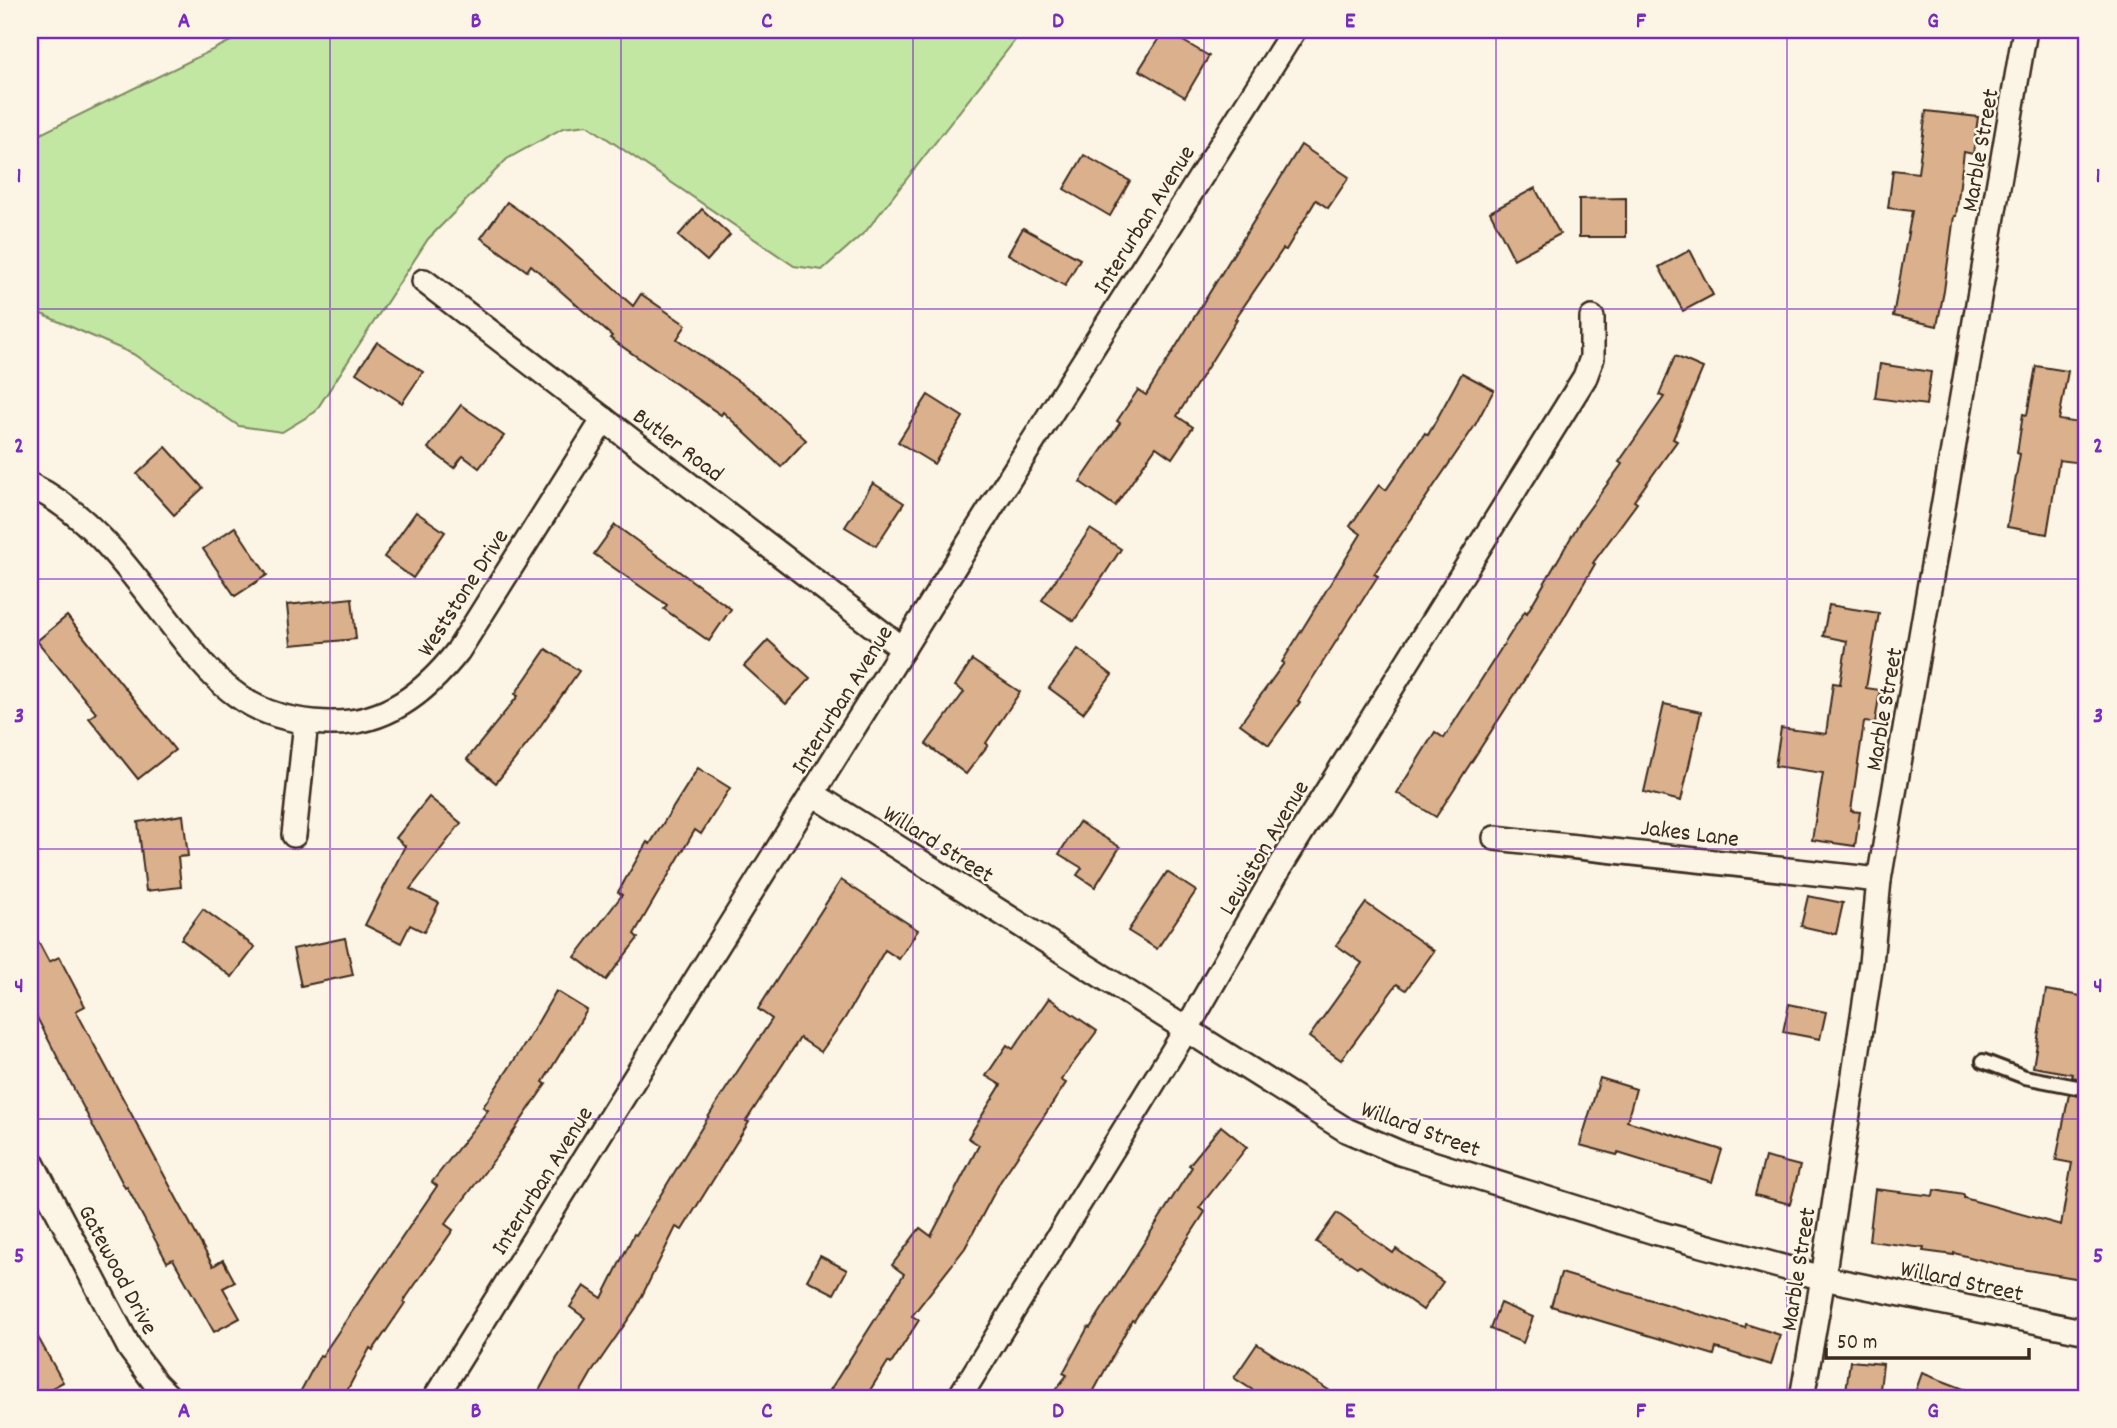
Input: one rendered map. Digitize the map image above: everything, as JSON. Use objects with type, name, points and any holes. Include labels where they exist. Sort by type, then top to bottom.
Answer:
[{"type":"street","name":"Interurban Avenue","points":[[435,1398],[1294,30]]},
{"type":"street","name":"Marble Street","points":[[1802,1398],[1871,963],[1879,880],[2025,30]]},
{"type":"street","name":"Butler Road","points":[[424,281],[904,649]]},
{"type":"street","name":"Lewiston Avenue","points":[[959,1398],[1186,1030],[1278,870],[1585,377],[1592,358],[1592,318]]},
{"type":"street","name":"Weststone Drive","points":[[30,485],[76,513],[103,540],[211,674],[239,697],[271,713],[306,722],[343,723],[377,716],[409,700],[436,679],[458,651],[604,419]]},
{"type":"street","points":[[294,835],[306,722]]},
{"type":"street","name":"Willard Street","points":[[813,794],[1346,1130],[1400,1153],[1654,1232],[1823,1278],[2087,1332]]},
{"type":"street","name":"Jakes Lane","points":[[1495,838],[1879,880]]},
{"type":"street","name":"Gatewood Drive","points":[[30,1159],[130,1349],[170,1398]]},
{"type":"lane","points":[[1983,1061],[2025,1077],[2087,1089]]},
{"type":"green space","points":[[253,30],[1023,30],[866,231],[822,270],[794,266],[587,125],[563,128],[507,159],[428,239],[315,412],[282,432],[239,426],[133,354],[30,309],[30,139]]},
{"type":"building","points":[[1164,30],[1209,56],[1185,97],[1139,70]]},
{"type":"building","points":[[1926,111],[1978,117],[1973,154],[1964,152],[1937,326],[1893,316],[1912,211],[1888,208],[1893,170],[1918,173]]},
{"type":"building","points":[[1301,145],[1349,177],[1328,208],[1316,200],[1286,250],[1283,249],[1235,319],[1237,320],[1177,416],[1193,427],[1172,458],[1156,447],[1115,506],[1080,482],[1120,423],[1117,421],[1138,390],[1146,395]]},
{"type":"building","points":[[1084,155],[1130,181],[1110,216],[1064,189]]},
{"type":"building","points":[[1535,188],[1560,234],[1514,259],[1490,212]]},
{"type":"building","points":[[1626,198],[1626,237],[1579,237],[1579,199]]},
{"type":"building","points":[[507,202],[553,234],[633,306],[641,294],[686,325],[677,339],[758,395],[806,440],[781,467],[723,412],[721,415],[610,338],[612,336],[531,265],[527,271],[481,238]]},
{"type":"building","points":[[702,209],[730,235],[707,261],[678,236]]},
{"type":"building","points":[[1023,228],[1080,259],[1065,286],[1008,254]]},
{"type":"building","points":[[1690,250],[1713,295],[1683,311],[1659,267]]},
{"type":"building","points":[[377,342],[423,372],[402,403],[356,373]]},
{"type":"building","points":[[1675,356],[1703,368],[1673,439],[1677,441],[1634,501],[1637,503],[1593,563],[1595,564],[1562,621],[1436,817],[1397,793],[1435,732],[1444,738],[1525,611],[1527,613],[1581,520],[1622,464],[1619,462],[1664,397],[1659,395]]},
{"type":"building","points":[[1880,364],[1931,372],[1926,405],[1875,398]]},
{"type":"building","points":[[2036,366],[2068,371],[2059,420],[2087,424],[2082,463],[2059,460],[2047,534],[2007,527],[2020,454],[2017,453],[2023,414],[2027,415]]},
{"type":"building","points":[[1462,373],[1494,390],[1474,427],[1374,574],[1378,576],[1298,701],[1300,702],[1269,745],[1240,724],[1284,663],[1282,662],[1361,534],[1350,526],[1379,485],[1386,490],[1425,433],[1428,435]]},
{"type":"building","points":[[928,395],[963,417],[934,464],[898,442]]},
{"type":"building","points":[[461,405],[504,436],[479,468],[463,456],[454,468],[428,448]]},
{"type":"building","points":[[166,447],[203,488],[174,515],[137,474]]},
{"type":"building","points":[[873,483],[904,503],[876,546],[845,527]]},
{"type":"building","points":[[416,512],[445,532],[413,578],[384,557]]},
{"type":"building","points":[[615,525],[731,609],[709,641],[664,609],[667,605],[594,554]]},
{"type":"building","points":[[235,527],[267,575],[235,596],[203,549]]},
{"type":"building","points":[[1090,529],[1121,549],[1074,621],[1042,600]]},
{"type":"building","points":[[352,598],[356,639],[291,645],[287,605]]},
{"type":"building","points":[[1829,605],[1879,613],[1866,688],[1880,690],[1875,723],[1864,722],[1851,811],[1860,812],[1855,846],[1812,840],[1823,773],[1775,766],[1781,728],[1826,734],[1833,683],[1840,684],[1847,641],[1823,636]]},
{"type":"building","points":[[67,616],[175,750],[138,779],[89,718],[96,713],[37,641]]},
{"type":"building","points":[[768,640],[810,678],[786,704],[744,666]]},
{"type":"building","points":[[546,649],[579,671],[529,742],[496,783],[467,759],[518,696],[515,694]]},
{"type":"building","points":[[1078,649],[1112,675],[1083,713],[1049,688]]},
{"type":"building","points":[[972,660],[1020,692],[986,743],[988,745],[966,774],[926,744],[964,692],[955,686]]},
{"type":"building","points":[[1664,704],[1701,712],[1681,801],[1644,792]]},
{"type":"building","points":[[698,768],[730,788],[701,834],[695,830],[634,934],[638,938],[606,980],[575,957],[622,895],[618,892],[647,842],[650,844]]},
{"type":"building","points":[[429,797],[461,823],[410,889],[439,903],[424,932],[410,925],[401,943],[365,925],[405,846],[396,838]]},
{"type":"building","points":[[183,815],[188,856],[178,857],[181,887],[146,891],[138,822]]},
{"type":"building","points":[[1079,822],[1120,847],[1095,887],[1077,875],[1082,868],[1059,854]]},
{"type":"building","points":[[1167,872],[1196,891],[1157,949],[1128,931]]},
{"type":"building","points":[[841,880],[918,930],[899,959],[885,950],[845,1018],[821,1052],[800,1038],[746,1121],[749,1122],[682,1230],[676,1227],[636,1308],[577,1398],[535,1398],[557,1358],[585,1318],[570,1307],[584,1286],[602,1298],[634,1234],[636,1235],[772,1019],[758,1009]]},
{"type":"building","points":[[1808,896],[1843,903],[1836,934],[1801,926]]},
{"type":"building","points":[[1366,903],[1434,951],[1406,990],[1397,984],[1341,1060],[1309,1037],[1362,963],[1336,945]]},
{"type":"building","points":[[203,909],[255,947],[232,977],[181,939]]},
{"type":"building","points":[[30,926],[49,962],[59,957],[85,1006],[76,1011],[213,1266],[223,1260],[235,1282],[223,1288],[240,1318],[214,1332],[173,1259],[167,1262],[127,1187],[125,1188],[30,1004]]},
{"type":"building","points":[[345,938],[353,975],[301,986],[293,949]]},
{"type":"building","points":[[2046,990],[2087,997],[2087,1080],[2072,1077],[2073,1074],[2033,1067]]},
{"type":"building","points":[[556,991],[587,1010],[543,1082],[546,1084],[496,1157],[445,1224],[453,1230],[373,1350],[370,1348],[343,1398],[297,1398],[320,1355],[322,1356],[437,1186],[432,1182],[488,1110],[483,1107]]},
{"type":"building","points":[[1049,998],[1097,1031],[1061,1080],[1066,1083],[1000,1182],[965,1248],[912,1316],[919,1320],[891,1364],[888,1362],[865,1398],[825,1398],[904,1274],[892,1265],[920,1228],[931,1236],[979,1145],[968,1138],[1001,1085],[986,1076],[1007,1045],[1013,1049]]},
{"type":"building","points":[[1789,1004],[1826,1012],[1820,1039],[1783,1032]]},
{"type":"building","points":[[1600,1078],[1636,1089],[1627,1121],[1722,1150],[1712,1182],[1618,1153],[1617,1155],[1580,1145]]},
{"type":"building","points":[[2069,1094],[2087,1098],[2087,1280],[2009,1267],[1954,1253],[1923,1251],[1924,1248],[1869,1241],[1875,1189],[1933,1196],[1934,1190],[1964,1195],[1964,1198],[2061,1225],[2072,1163],[2056,1160]]},
{"type":"building","points":[[1221,1126],[1247,1147],[1199,1208],[1205,1212],[1134,1321],[1132,1320],[1090,1398],[1049,1398],[1067,1375],[1063,1373],[1088,1327],[1090,1328],[1192,1167],[1189,1165]]},
{"type":"building","points":[[1765,1157],[1800,1166],[1790,1204],[1755,1195]]},
{"type":"building","points":[[1337,1213],[1393,1253],[1396,1249],[1443,1282],[1423,1310],[1359,1265],[1357,1267],[1316,1242]]},
{"type":"building","points":[[820,1256],[847,1270],[834,1294],[807,1280]]},
{"type":"building","points":[[1561,1273],[1745,1328],[1746,1324],[1780,1335],[1771,1365],[1716,1348],[1714,1355],[1551,1306]]},
{"type":"building","points":[[1500,1303],[1533,1317],[1523,1343],[1490,1329]]},
{"type":"building","points":[[30,1323],[63,1382],[34,1398],[30,1398]]},
{"type":"building","points":[[1257,1344],[1341,1398],[1265,1398],[1234,1378]]},
{"type":"building","points":[[1850,1361],[1883,1364],[1879,1398],[1845,1398]]},
{"type":"building","points":[[1922,1373],[1982,1396],[1982,1398],[1913,1398]]}]
